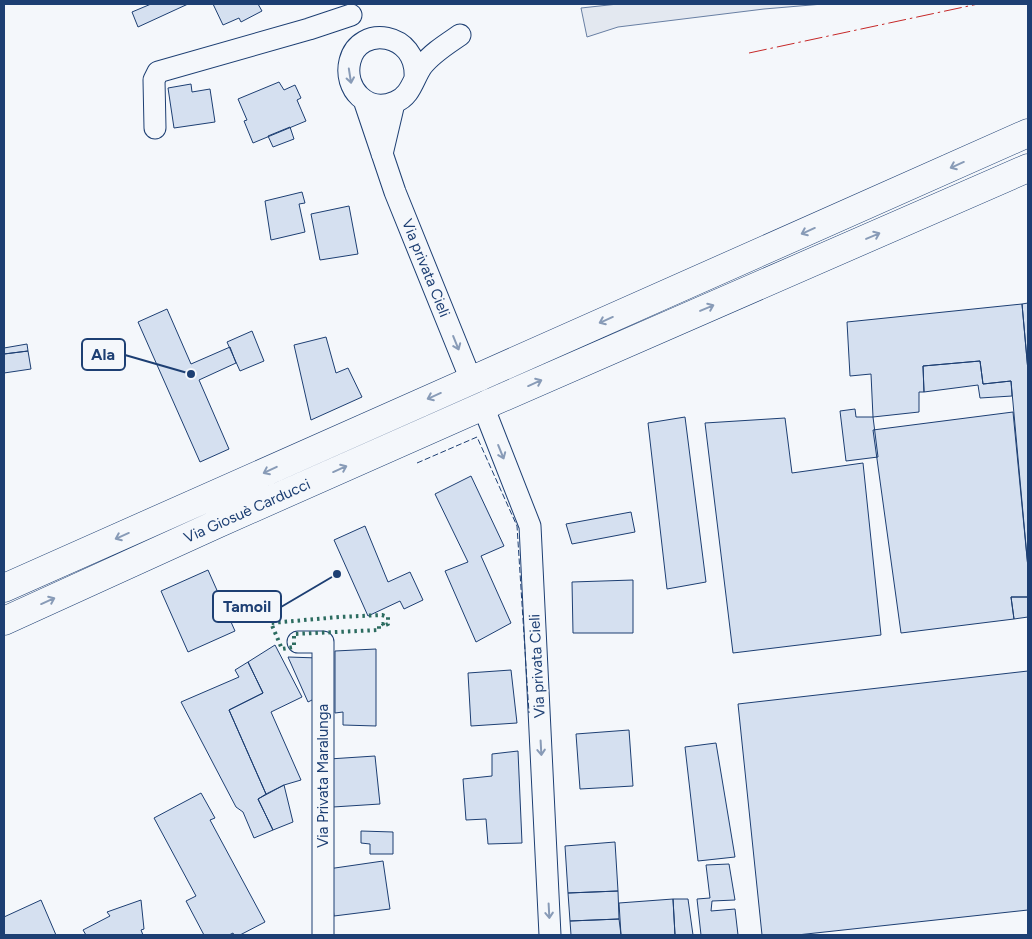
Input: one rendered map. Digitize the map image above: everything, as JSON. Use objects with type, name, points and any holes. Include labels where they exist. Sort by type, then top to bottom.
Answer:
[{"type":"main road","name":"Via Giosuè Carducci","points":[[4,588],[1028,133]]},
{"type":"main road","name":"Via Giosuè Carducci","points":[[4,621],[217,524],[1020,172]]},
{"type":"street","points":[[351,9],[381,38]]},
{"type":"street","points":[[351,9],[356,49]]},
{"type":"street","points":[[155,128],[154,80],[158,72],[309,29],[351,9]]},
{"type":"street","points":[[406,48],[460,35],[434,53],[422,66],[411,89],[404,97],[394,103],[379,104],[364,100],[355,93],[350,82],[348,71],[350,59],[356,49],[365,42],[376,38],[387,38],[397,41],[406,48],[413,57],[416,68],[415,78]]},
{"type":"street","name":"Via privata Cieli","points":[[364,100],[382,155],[425,265],[475,379]]},
{"type":"street","points":[[382,155],[394,103]]},
{"type":"street","name":"Via privata Cieli","points":[[487,405],[530,526],[550,935]]},
{"type":"street","name":"Via Privata Maralunga","points":[[298,642],[323,642],[323,935]]},
{"type":"shaded area","points":[[618,4],[823,4],[764,9],[618,27],[587,37],[581,8]]},
{"type":"building","points":[[151,4],[188,4],[138,27],[132,12]]},
{"type":"building","points":[[213,4],[258,4],[262,11],[241,22],[239,18],[223,25]]},
{"type":"building","points":[[279,82],[284,90],[295,85],[301,98],[297,100],[306,121],[253,143],[244,121],[247,120],[238,99]]},
{"type":"building","points":[[191,84],[192,92],[210,89],[215,122],[174,128],[168,88]]},
{"type":"building","points":[[290,127],[294,139],[273,147],[268,136]]},
{"type":"building","points":[[302,192],[305,203],[299,204],[305,232],[271,240],[265,201]]},
{"type":"building","points":[[349,206],[358,254],[320,260],[311,214]]},
{"type":"building","points":[[1028,303],[1028,371],[1022,304]]},
{"type":"building","points":[[1022,304],[1028,371],[1028,568],[1011,381],[983,384],[980,361],[923,366],[924,392],[919,392],[919,412],[873,417],[871,374],[850,376],[847,322]]},
{"type":"building","points":[[167,309],[191,364],[230,347],[236,363],[199,380],[229,449],[200,462],[138,322]]},
{"type":"building","points":[[252,331],[264,361],[240,371],[227,342]]},
{"type":"building","points":[[326,337],[336,373],[348,368],[362,397],[311,420],[294,345]]},
{"type":"building","points":[[27,344],[28,351],[4,354],[4,348]]},
{"type":"building","points":[[28,351],[31,369],[4,373],[4,354]]},
{"type":"building","points":[[980,361],[983,384],[1011,381],[1012,396],[980,398],[978,385],[924,392],[923,366]]},
{"type":"building","points":[[855,409],[856,417],[873,417],[878,457],[846,461],[840,411]]},
{"type":"building","points":[[1013,412],[1028,568],[1028,597],[1011,597],[1014,619],[901,633],[873,430]]},
{"type":"building","points":[[685,417],[706,582],[667,589],[648,423]]},
{"type":"building","points":[[785,418],[792,473],[863,463],[881,635],[733,653],[705,423]]},
{"type":"building","points":[[471,476],[504,546],[481,556],[511,623],[476,642],[445,571],[468,562],[435,494]]},
{"type":"building","points":[[631,512],[635,532],[572,544],[566,524]]},
{"type":"building","points":[[365,526],[388,582],[410,572],[423,600],[404,609],[400,601],[368,616],[334,540]]},
{"type":"building","points":[[208,570],[235,631],[188,652],[161,591]]},
{"type":"building","points":[[633,580],[633,633],[573,633],[572,582]]},
{"type":"building","points":[[1011,597],[1028,597],[1028,617],[1014,619]]},
{"type":"building","points":[[275,645],[302,697],[271,712],[301,780],[284,785],[266,794],[229,710],[263,693],[248,662]]},
{"type":"building","points":[[376,649],[376,726],[343,725],[343,712],[335,713],[335,651]]},
{"type":"building","points":[[288,657],[318,658],[318,697],[308,702]]},
{"type":"building","points":[[248,662],[263,693],[229,710],[266,794],[258,799],[273,830],[254,838],[243,812],[236,807],[181,702],[239,677],[235,670]]},
{"type":"building","points":[[511,670],[517,723],[471,726],[468,673]]},
{"type":"building","points":[[1028,671],[1028,910],[797,935],[762,935],[738,704]]},
{"type":"building","points":[[629,730],[633,786],[580,789],[576,734]]},
{"type":"building","points":[[716,743],[735,857],[698,861],[685,747]]},
{"type":"building","points":[[518,751],[522,843],[488,844],[486,819],[466,820],[463,779],[492,776],[492,754]]},
{"type":"building","points":[[375,756],[380,804],[333,807],[329,759]]},
{"type":"building","points":[[284,785],[293,822],[273,830],[258,799]]},
{"type":"building","points":[[201,793],[215,818],[210,820],[265,922],[240,935],[234,935],[233,933],[229,935],[204,935],[186,901],[196,896],[154,818]]},
{"type":"building","points":[[361,831],[393,832],[393,854],[370,854],[370,844],[361,843]]},
{"type":"building","points":[[615,842],[618,891],[568,893],[565,846]]},
{"type":"building","points":[[383,861],[390,909],[334,916],[328,869]]},
{"type":"building","points":[[729,864],[735,900],[712,901],[711,911],[735,909],[738,935],[701,935],[697,899],[710,898],[706,865]]},
{"type":"building","points":[[618,891],[619,919],[570,921],[568,893]]},
{"type":"building","points":[[673,899],[688,899],[693,935],[675,935]]},
{"type":"building","points":[[673,899],[675,935],[621,935],[619,903]]},
{"type":"building","points":[[41,900],[56,935],[4,935],[4,917]]},
{"type":"building","points":[[141,900],[144,929],[141,930],[143,935],[86,935],[83,930],[110,916],[107,912]]},
{"type":"building","points":[[619,919],[621,935],[571,935],[570,921]]},
{"type":"hedge","points":[[382,615],[388,617],[388,624],[379,625],[379,630],[294,634],[294,647],[282,649],[271,623],[382,615]]},
{"type":"fence","points":[[417,463],[477,437],[517,526],[529,713]]},
{"type":"power","points":[[749,53],[978,4]]},
{"type":"place","name":"Ala","points":[[191,374]]},
{"type":"place","name":"Tamoil","points":[[337,574]]}]
